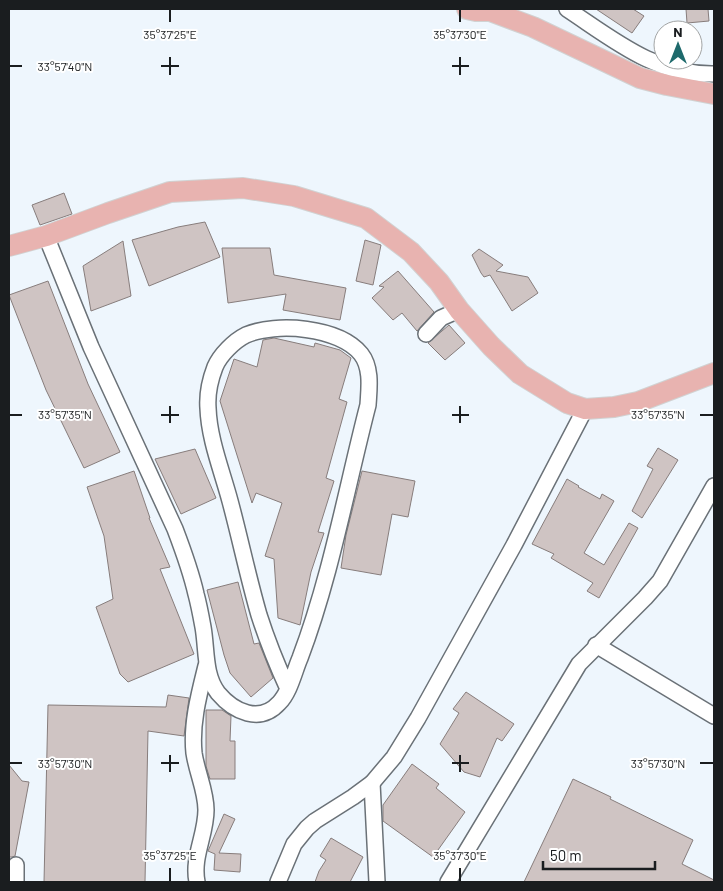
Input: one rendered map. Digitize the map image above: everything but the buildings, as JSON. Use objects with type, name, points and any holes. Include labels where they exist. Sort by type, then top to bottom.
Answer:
[{"type":"main road","points":[[471,10],[485,19],[640,90],[662,96],[713,100]]},
{"type":"main road","points":[[9,246],[46,236],[170,192],[243,188],[294,196],[366,218],[411,252],[439,282],[459,310],[491,346],[520,374],[567,403],[585,409],[614,407],[638,402],[714,373]]},
{"type":"street","points":[[567,9],[625,47],[652,62],[669,69],[694,74],[714,74]]},
{"type":"street","points":[[46,236],[92,347],[176,529],[187,559],[196,594],[211,681],[219,694],[237,709],[247,714],[258,715],[275,707],[282,701],[288,689],[307,639],[322,593],[368,405],[370,388],[366,363],[361,354],[352,346],[330,335],[290,328],[266,330],[246,335],[224,353],[216,365],[210,383],[208,408],[213,440],[259,614],[288,689]]},
{"type":"street","points":[[426,334],[442,318],[459,310]]},
{"type":"street","points":[[278,882],[294,844],[307,828],[372,783],[394,757],[418,718],[528,518],[585,409]]},
{"type":"street","points":[[448,882],[579,664],[660,581],[714,486]]},
{"type":"street","points":[[596,645],[714,716]]},
{"type":"street","points":[[197,882],[195,861],[201,843],[206,809],[198,776],[194,736],[199,693],[207,664]]},
{"type":"street","points":[[372,783],[377,882]]},
{"type":"street","points":[[16,865],[16,882]]}]
